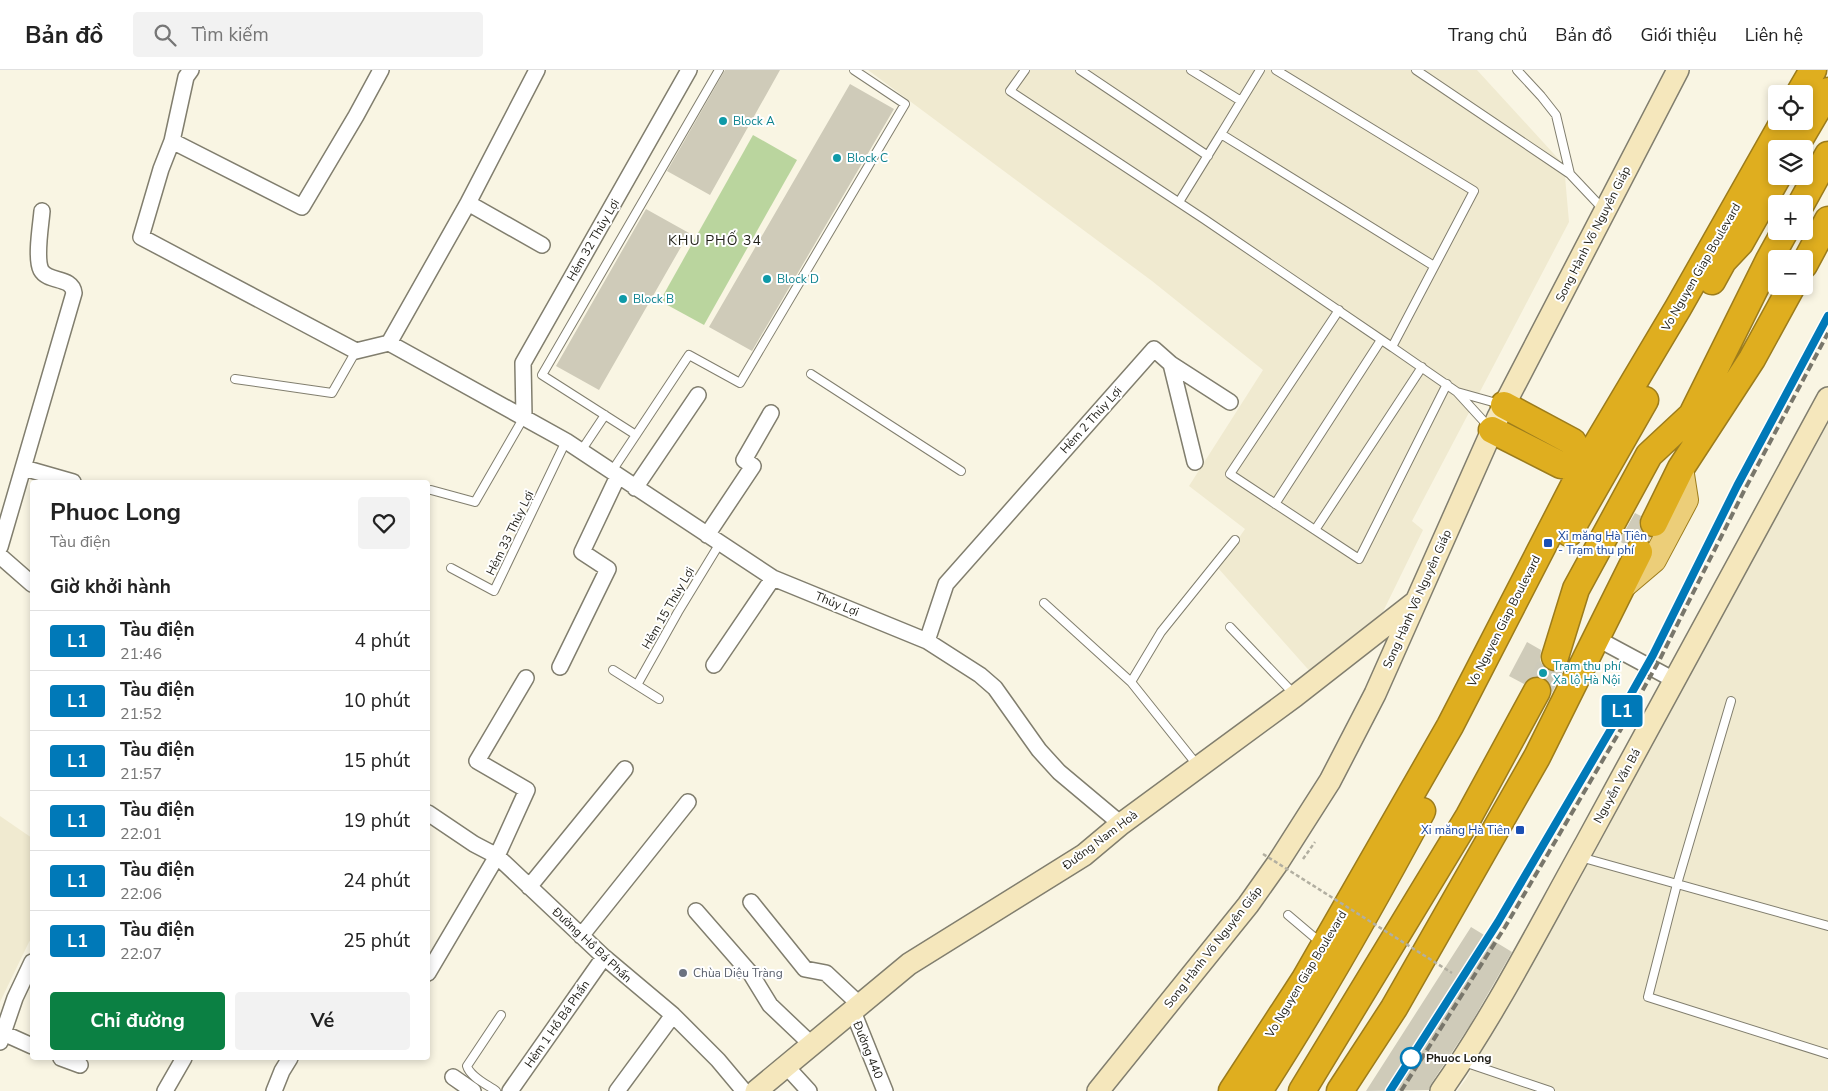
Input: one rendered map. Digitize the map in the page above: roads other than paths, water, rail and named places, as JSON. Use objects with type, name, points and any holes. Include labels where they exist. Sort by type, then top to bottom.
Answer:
[{"type":"highway","points":[[1804,85],[1813,70]]},
{"type":"highway","points":[[1799,140],[1828,91]]},
{"type":"highway","name":"Vo Nguyen Giap Boulevard","points":[[1259,1091],[1304,1021],[1380,888],[1584,506],[1619,445],[1690,304],[1721,232],[1779,130]]},
{"type":"highway","points":[[1806,195],[1828,155]]},
{"type":"highway","name":"Vo Nguyen Giap Boulevard","points":[[1232,1091],[1305,979],[1450,726],[1584,466],[1690,304],[1740,242],[1773,185]]},
{"type":"highway","points":[[1812,250],[1828,220]]},
{"type":"highway","points":[[1721,232],[1723,261]]},
{"type":"highway","points":[[1681,468],[1692,415],[1780,240]]},
{"type":"highway","points":[[1654,523],[1681,468],[1752,359],[1787,295]]},
{"type":"highway","points":[[1705,391],[1752,359]]},
{"type":"highway","points":[[1504,405],[1573,442],[1584,466],[1584,506]]},
{"type":"highway","points":[[1555,657],[1576,589],[1649,455],[1692,415]]},
{"type":"highway","points":[[1492,430],[1561,465],[1584,466],[1619,445]]},
{"type":"highway","points":[[1340,1091],[1394,1008],[1538,757],[1639,552]]},
{"type":"highway","points":[[1302,1091],[1469,816],[1537,691]]},
{"type":"highway","points":[[1469,816],[1538,757]]},
{"type":"main road","name":"Song Hành Võ Nguyên Giáp","points":[[1098,1091],[1248,904],[1304,823],[1354,738],[1504,405],[1678,70]]},
{"type":"main road","name":"Nguyễn Văn Bá","points":[[1441,1091],[1462,1061],[1496,1005],[1676,681],[1828,398]]},
{"type":"main road","points":[[1620,589],[1654,560],[1686,500],[1681,468]]},
{"type":"main road","name":"Đường Nam Hoà","points":[[756,1091],[909,964],[1084,855],[1121,824],[1295,696],[1416,602]]},
{"type":"street","points":[[191,70],[186,77],[172,141],[161,169],[141,237],[356,351],[389,343],[468,203],[537,70]]},
{"type":"street","points":[[172,141],[302,207],[381,70]]},
{"type":"street","name":"Hẻm 32 Thủy Lợi","points":[[524,417],[523,363],[689,70]]},
{"type":"street","points":[[468,203],[542,245]]},
{"type":"street","points":[[0,547],[74,293],[70,283],[47,277],[41,270],[38,260],[42,210]]},
{"type":"street","name":"Thủy Lợi","points":[[389,343],[566,441],[773,578],[927,641],[980,675],[995,688],[1038,750],[1059,772],[1121,824]]},
{"type":"street","name":"Hẻm 2 Thủy Lợi","points":[[927,641],[946,584],[1154,349],[1171,364]]},
{"type":"street","points":[[1171,364],[1230,402]]},
{"type":"street","points":[[1171,364],[1195,462]]},
{"type":"street","points":[[635,488],[698,395]]},
{"type":"street","points":[[713,539],[753,466],[744,460],[771,413]]},
{"type":"street","points":[[24,468],[66,480]]},
{"type":"street","points":[[560,667],[608,569],[582,552],[615,474]]},
{"type":"street","points":[[0,556],[30,582]]},
{"type":"street","points":[[714,664],[773,578]]},
{"type":"street","points":[[1596,638],[1676,681]]},
{"type":"street","points":[[430,970],[497,856],[527,790],[477,761],[526,678]]},
{"type":"street","points":[[529,887],[625,769]]},
{"type":"street","points":[[581,936],[688,802]]},
{"type":"street","name":"Đường Hồ Bá Phấn","points":[[430,815],[474,844],[497,856],[604,957],[674,1016],[718,1060],[744,1091]]},
{"type":"street","points":[[751,902],[805,969],[826,973],[856,1007]]},
{"type":"street","points":[[696,911],[751,974],[770,1005],[811,1044]]},
{"type":"street","name":"Hẻm 1 Hồ Bá Phấn","points":[[510,1091],[604,957]]},
{"type":"street","points":[[30,966],[15,998],[2,1038],[30,1045]]},
{"type":"street","name":"Đường 440","points":[[856,1007],[885,1091]]},
{"type":"street","points":[[617,1091],[674,1016]]},
{"type":"street","points":[[66,1060],[80,1065]]},
{"type":"street","points":[[165,1091],[183,1060]]},
{"type":"street","points":[[274,1091],[289,1060]]},
{"type":"street","points":[[786,1066],[809,1091]]},
{"type":"street","points":[[453,1077],[473,1091]]},
{"type":"lane","points":[[636,435],[542,375],[719,70]]},
{"type":"lane","points":[[615,474],[636,435],[689,355],[740,383],[905,104],[854,70]]},
{"type":"lane","points":[[1026,70],[1010,91],[1179,202],[1447,384],[1457,392],[1492,430]]},
{"type":"lane","points":[[1080,70],[1208,156]]},
{"type":"lane","points":[[1190,70],[1241,101]]},
{"type":"lane","points":[[1179,202],[1260,70]]},
{"type":"lane","points":[[1276,70],[1474,191],[1392,347]]},
{"type":"lane","points":[[1416,70],[1570,174],[1605,211]]},
{"type":"lane","points":[[1517,70],[1556,115],[1570,174]]},
{"type":"lane","points":[[1221,134],[1434,266]]},
{"type":"lane","points":[[1339,310],[1230,474],[1359,558],[1447,384]]},
{"type":"lane","points":[[1275,504],[1381,340]]},
{"type":"lane","points":[[235,379],[332,392],[356,351]]},
{"type":"lane","points":[[1315,530],[1422,367]]},
{"type":"lane","points":[[811,374],[961,471]]},
{"type":"lane","points":[[1457,392],[1504,405]]},
{"type":"lane","points":[[581,451],[605,415]]},
{"type":"lane","points":[[431,490],[475,502],[524,417]]},
{"type":"lane","name":"Hẻm 33 Thủy Lợi","points":[[452,568],[494,591],[566,441]]},
{"type":"lane","name":"Hẻm 15 Thủy Lợi","points":[[637,685],[678,612],[713,539]]},
{"type":"lane","points":[[1131,682],[1161,632],[1235,540]]},
{"type":"lane","points":[[1044,603],[1131,682],[1199,768]]},
{"type":"lane","points":[[1230,627],[1295,696]]},
{"type":"lane","points":[[614,670],[659,699]]},
{"type":"lane","points":[[1731,701],[1677,884],[1648,997],[1828,1054]]},
{"type":"lane","points":[[1578,857],[1828,926]]},
{"type":"lane","points":[[1288,915],[1324,946]]},
{"type":"lane","points":[[496,1091],[472,1074],[467,1066],[501,1015]]},
{"type":"lane","points":[[1462,1061],[1550,1091]]},
{"type":"tunnel","points":[[1537,691],[1555,657]]},
{"type":"railway","points":[[1390,1091],[1498,922],[1617,719],[1653,655],[1737,487],[1828,316]]},
{"type":"railway","points":[[1401,1091],[1505,927],[1624,724],[1660,659],[1744,491],[1828,333]]},
{"type":"metro line","name":"L1","points":[[1390,1091],[1498,922],[1617,719],[1653,655],[1737,486],[1828,316]]},
{"type":"place","name":"Block A","points":[[723,121]]},
{"type":"place","name":"Block C","points":[[837,158]]},
{"type":"place","name":"Block D","points":[[767,279]]},
{"type":"place","name":"Block B","points":[[623,299]]},
{"type":"place","name":"Xi măng Hà Tiên - Trạm thu phí","points":[[1548,543]]},
{"type":"place","name":"Trạm thu phí Xa lộ Hà Nội","points":[[1543,673]]},
{"type":"place","name":"Xi măng Hà Tiên","points":[[1520,830]]},
{"type":"place","name":"Chùa Diệu Tràng","points":[[683,973]]},
{"type":"place","name":"Phuoc Long","points":[[1411,1058]]},
{"type":"district","name":"KHU PHỐ 34","points":[[715,240]]}]
